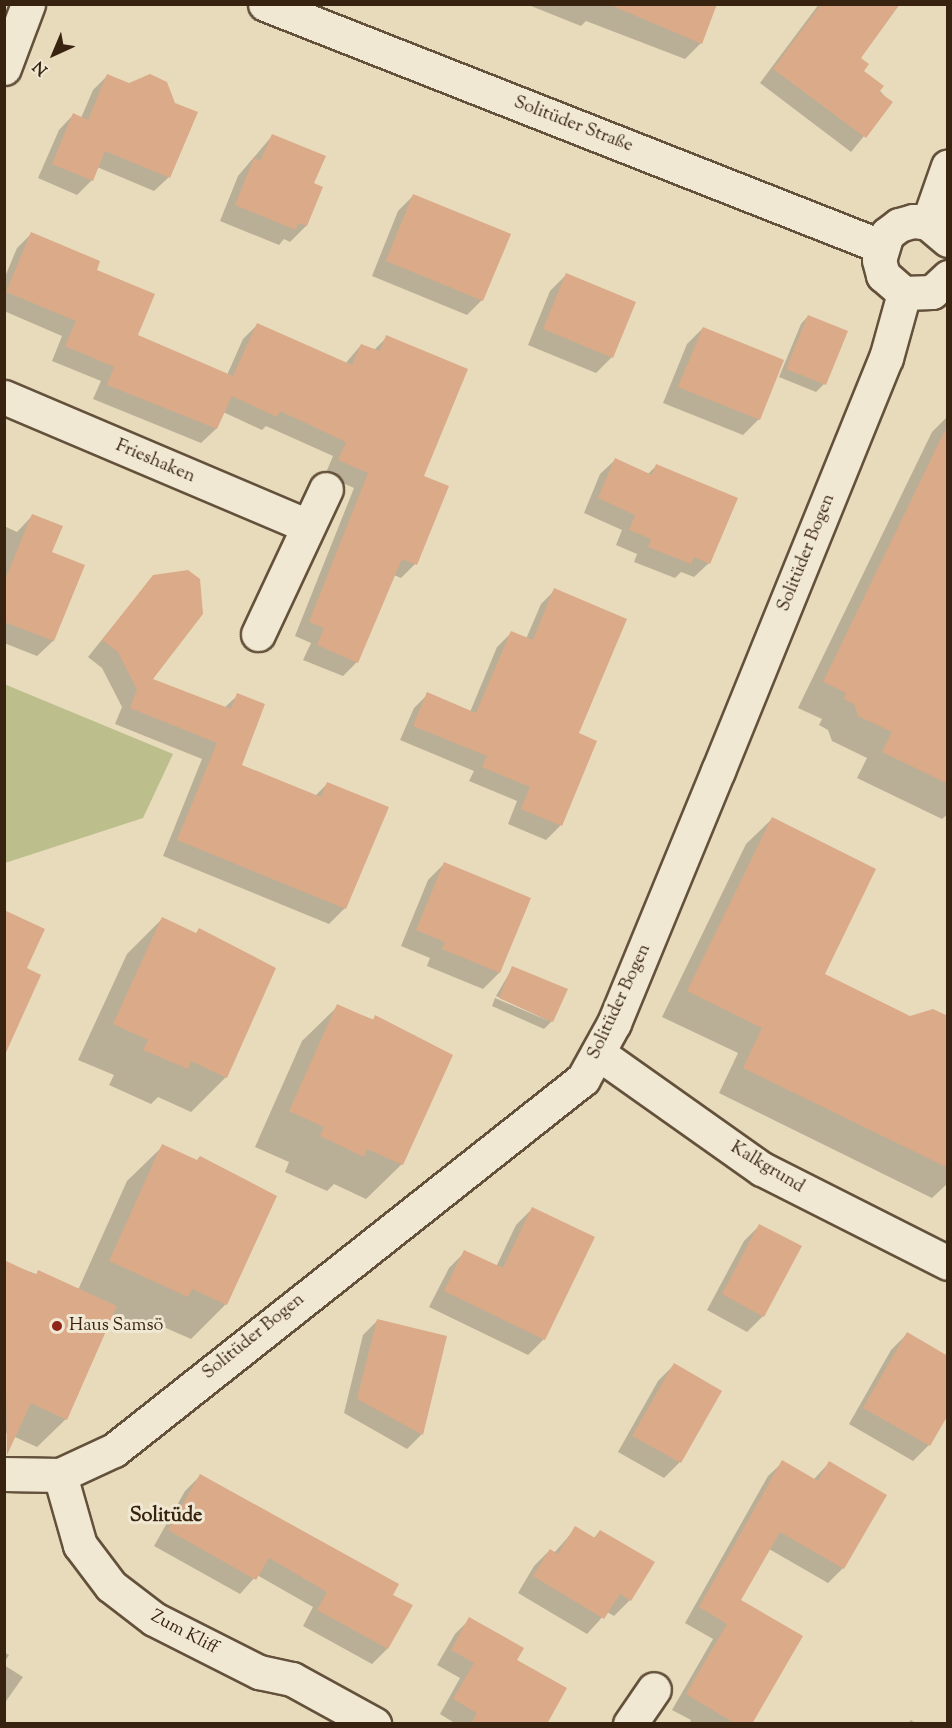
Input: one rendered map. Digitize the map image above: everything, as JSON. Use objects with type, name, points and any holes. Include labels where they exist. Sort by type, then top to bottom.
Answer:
[{"type":"street","points":[[4,68],[28,4]]},
{"type":"street","name":"Solitüder Straße","points":[[265,4],[880,246]]},
{"type":"street","points":[[948,166],[938,231],[913,221],[899,225],[887,234],[880,246],[883,275],[904,293],[932,292],[948,276]]},
{"type":"street","name":"Solitüder Bogen","points":[[4,1474],[60,1475],[114,1450],[583,1079],[615,1023],[886,358],[904,293]]},
{"type":"street","name":"Frieshaken","points":[[4,397],[306,525]]},
{"type":"street","points":[[258,634],[306,525],[326,489]]},
{"type":"street","name":"Kalkgrund","points":[[598,1053],[762,1169],[948,1263]]},
{"type":"street","name":"Zum Kliff","points":[[60,1475],[80,1545],[111,1586],[154,1619],[259,1672],[292,1679],[374,1724]]},
{"type":"street","points":[[630,1724],[654,1689]]},
{"type":"green space","points":[[4,684],[173,754],[143,818],[5,863]]},
{"type":"building","points":[[608,4],[717,4],[702,44]]},
{"type":"building","points":[[821,4],[900,4],[861,58],[869,64],[864,71],[884,86],[879,92],[893,102],[866,138],[773,69]]},
{"type":"building","points":[[107,74],[129,83],[150,74],[167,82],[175,103],[198,112],[170,178],[105,151],[93,181],[52,164],[73,113],[88,120]]},
{"type":"building","points":[[272,134],[326,156],[314,183],[323,187],[307,226],[298,223],[296,230],[235,205],[254,158],[260,161]]},
{"type":"building","points":[[413,194],[511,234],[483,301],[386,261]]},
{"type":"building","points":[[31,232],[100,261],[97,270],[155,294],[138,335],[233,376],[257,323],[352,365],[361,344],[380,351],[386,335],[468,369],[424,476],[449,486],[417,565],[402,559],[358,663],[317,645],[324,628],[309,622],[368,473],[338,460],[346,442],[280,411],[277,417],[232,396],[217,429],[107,385],[114,367],[65,346],[76,321],[6,292]]},
{"type":"building","points":[[566,273],[636,302],[613,358],[543,329]]},
{"type":"building","points":[[808,315],[848,331],[826,385],[786,369]]},
{"type":"building","points":[[703,327],[784,360],[760,420],[678,387]]},
{"type":"building","points":[[948,424],[948,784],[882,752],[892,732],[858,716],[854,704],[844,699],[846,693],[823,682]]},
{"type":"building","points":[[615,458],[652,475],[656,464],[738,498],[710,564],[694,557],[691,564],[648,547],[651,539],[629,530],[635,515],[598,498]]},
{"type":"building","points":[[32,514],[63,526],[52,552],[85,565],[54,641],[4,622],[4,582]]},
{"type":"building","points":[[188,570],[200,579],[203,614],[153,679],[231,709],[237,693],[265,704],[242,765],[321,797],[327,782],[389,807],[346,909],[177,840],[217,743],[130,708],[137,690],[118,652],[102,640],[153,575]]},
{"type":"building","points":[[554,588],[627,619],[579,733],[597,741],[562,826],[521,809],[530,787],[482,767],[487,756],[413,726],[427,692],[476,713],[511,631],[533,640]]},
{"type":"building","points":[[772,817],[876,869],[825,974],[910,1016],[933,1009],[948,1016],[948,1168],[743,1068],[762,1028],[687,991]]},
{"type":"building","points":[[444,862],[531,898],[500,973],[442,949],[445,942],[416,930]]},
{"type":"building","points":[[4,910],[45,929],[27,968],[41,975],[4,1057]]},
{"type":"building","points":[[162,917],[196,933],[199,928],[276,968],[227,1078],[191,1061],[188,1069],[143,1050],[148,1040],[113,1024]]},
{"type":"building","points":[[512,966],[568,989],[553,1022],[499,998]]},
{"type":"building","points":[[337,1004],[373,1020],[375,1015],[453,1055],[403,1165],[367,1149],[364,1157],[320,1136],[324,1127],[289,1111]]},
{"type":"building","points":[[162,1144],[197,1160],[200,1156],[277,1196],[227,1305],[192,1289],[188,1297],[109,1261]]},
{"type":"building","points":[[532,1207],[595,1237],[545,1340],[444,1291],[464,1250],[503,1268]]},
{"type":"building","points":[[759,1224],[802,1246],[764,1317],[722,1294]]},
{"type":"building","name":"Haus Samsö","points":[[4,1260],[36,1275],[38,1270],[117,1306],[67,1420],[31,1403],[7,1455]]},
{"type":"building","points":[[377,1319],[447,1336],[423,1435],[357,1399]]},
{"type":"building","points":[[907,1332],[948,1356],[948,1415],[930,1446],[863,1408]]},
{"type":"building","points":[[674,1363],[722,1391],[681,1463],[632,1436]]},
{"type":"building","points":[[782,1460],[818,1481],[829,1461],[887,1495],[844,1569],[780,1532],[741,1600],[803,1636],[752,1724],[736,1724],[686,1694],[727,1624],[699,1607]]},
{"type":"building","points":[[200,1474],[399,1584],[393,1595],[413,1605],[388,1649],[317,1610],[327,1592],[269,1558],[256,1580],[168,1530]]},
{"type":"building","points":[[575,1526],[595,1538],[600,1530],[655,1562],[631,1601],[620,1594],[604,1619],[533,1576],[550,1549],[558,1554]]},
{"type":"building","points":[[469,1617],[524,1648],[517,1660],[567,1688],[547,1724],[471,1724],[477,1713],[453,1699],[474,1663],[451,1650]]},
{"type":"place","name":"Haus Samsö","points":[[57,1326]]},
{"type":"district","name":"Solitüde","points":[[166,1516]]}]
